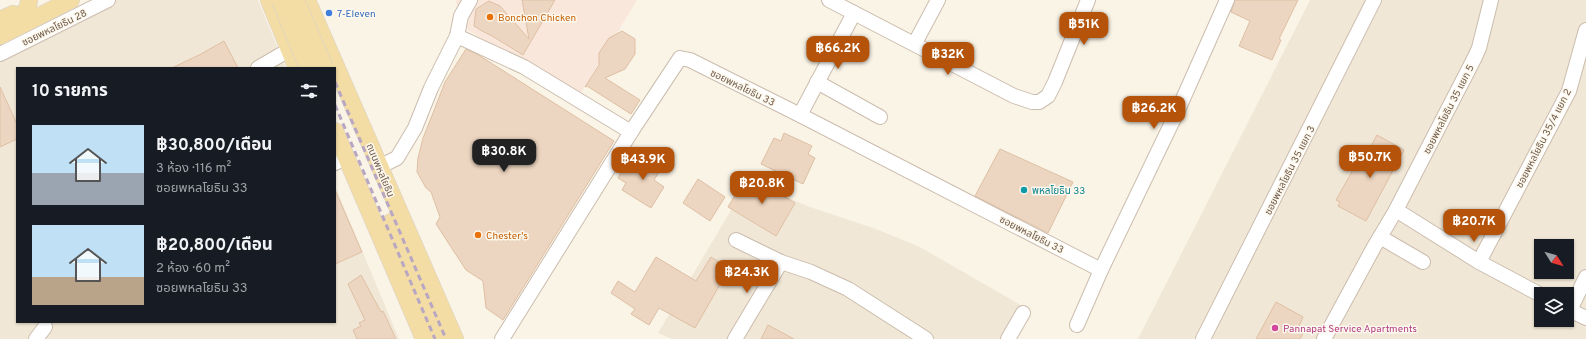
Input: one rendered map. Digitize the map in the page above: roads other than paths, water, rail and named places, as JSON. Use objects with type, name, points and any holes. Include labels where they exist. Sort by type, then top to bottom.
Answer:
[{"type":"main road","points":[[6,25],[25,12],[28,7],[29,0]]},
{"type":"main road","points":[[6,25],[71,0]]},
{"type":"main road","points":[[269,0],[297,67]]},
{"type":"main road","points":[[280,0],[308,67]]},
{"type":"main road","points":[[296,0],[325,67]]},
{"type":"main road","name":"ถนนพหลโยธิน","points":[[308,0],[379,167],[455,339]]},
{"type":"main road","points":[[287,44],[301,20],[316,20]]},
{"type":"main road","name":"ถนนพหลโยธิน","points":[[336,95],[398,260],[424,339]]},
{"type":"main road","name":"ถนนพหลโยธิน","points":[[336,133],[398,260],[441,339]]},
{"type":"main road","points":[[336,161],[413,339]]},
{"type":"street","name":"ซอยพหลโยธิน 28","points":[[0,54],[108,0]]},
{"type":"street","points":[[379,167],[397,158],[415,128],[431,88],[457,36],[461,16],[470,0]]},
{"type":"street","points":[[830,0],[1014,96],[1032,102],[1040,102],[1048,96],[1055,82],[1088,0]]},
{"type":"street","points":[[915,43],[938,0]]},
{"type":"street","points":[[1077,325],[1101,270],[1178,110],[1227,0]]},
{"type":"street","name":"ซอยพหลโยธิน 35 แยก 3","points":[[1203,339],[1374,0]]},
{"type":"street","name":"ซอยพหลโยธิน 35 แยก 5","points":[[1324,339],[1396,210],[1479,48],[1491,0]]},
{"type":"street","points":[[800,115],[854,13]]},
{"type":"street","name":"ซอยพหลโยธิน 35/4 แยก 2","points":[[1479,262],[1568,91],[1586,30]]},
{"type":"street","points":[[457,36],[524,67],[631,132]]},
{"type":"street","points":[[259,67],[287,44]]},
{"type":"street","name":"ซอยพหลโยธิน 33","points":[[502,339],[631,132],[680,58],[690,60],[800,115],[1101,270]]},
{"type":"street","points":[[817,82],[880,117]]},
{"type":"street","points":[[1396,210],[1479,262],[1534,291]]},
{"type":"street","points":[[1380,237],[1423,262]]},
{"type":"street","points":[[736,240],[781,262],[811,272],[848,290],[926,339]]},
{"type":"street","points":[[735,339],[781,262]]},
{"type":"street","points":[[1574,298],[1586,276]]},
{"type":"street","points":[[1008,339],[1023,312]]},
{"type":"street","points":[[1574,312],[1586,318]]},
{"type":"street","points":[[36,339],[45,327]]},
{"type":"railway","points":[[290,0],[319,67]]},
{"type":"railway","points":[[300,0],[329,67]]},
{"type":"railway","points":[[336,84],[446,339]]},
{"type":"railway","points":[[336,107],[435,339]]},
{"type":"place","name":"7-Eleven","points":[[329,13]]},
{"type":"place","name":"Bonchon Chicken","points":[[490,17]]},
{"type":"place","name":"พหลโยธิน 33","points":[[1024,190]]},
{"type":"place","name":"Chester's","points":[[478,235]]},
{"type":"place","name":"Pannapat Service Apartments","points":[[1275,328]]}]
